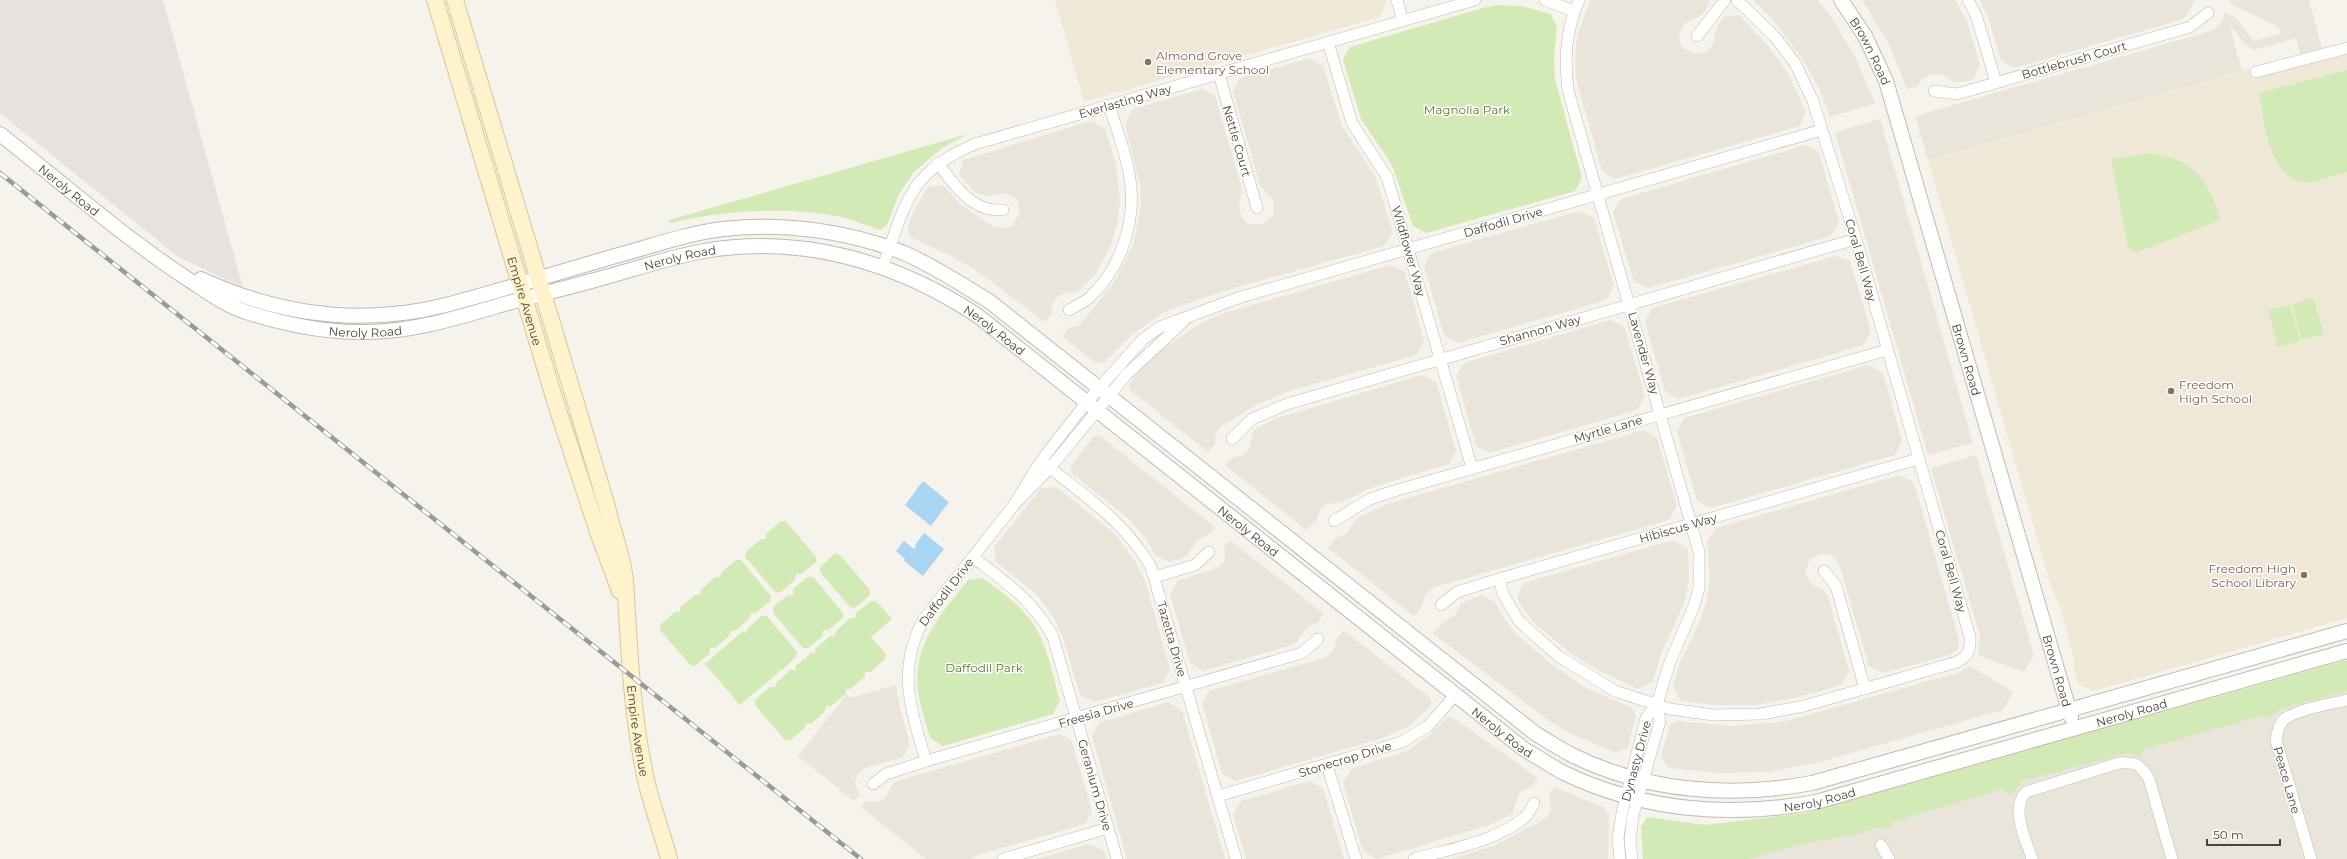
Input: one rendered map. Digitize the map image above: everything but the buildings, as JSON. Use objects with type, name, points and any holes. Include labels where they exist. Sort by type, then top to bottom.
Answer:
[{"type":"main road","name":"Empire Avenue","points":[[435,0],[521,292],[615,582],[625,599]]},
{"type":"main road","name":"Empire Avenue","points":[[455,0],[542,295],[607,507],[625,580],[625,599],[630,632],[634,697],[643,766],[669,859]]},
{"type":"main road","points":[[590,506],[607,507]]},
{"type":"street","points":[[1397,0],[1403,20]]},
{"type":"street","name":"Everlasting Way","points":[[883,266],[909,196],[925,174],[955,152],[975,144],[1475,0]]},
{"type":"street","points":[[1545,0],[1574,11]]},
{"type":"street","name":"Lavender Way","points":[[1578,0],[1566,43],[1564,63],[1568,90],[1693,524],[1699,552],[1699,588],[1688,624],[1670,662],[1657,704]]},
{"type":"street","points":[[1697,36],[1725,0]]},
{"type":"street","name":"Coral Bell Way","points":[[1499,579],[1503,594],[1520,621],[1558,656],[1615,690],[1641,701],[1699,714],[1761,714],[1804,706],[1957,662],[1966,657],[1971,647],[1970,637],[1856,239],[1813,101],[1795,64],[1775,37],[1737,0]]},
{"type":"street","name":"Brown Road","points":[[1841,0],[1865,36],[1888,87],[2074,728]]},
{"type":"street","points":[[1968,0],[1976,15],[1996,82]]},
{"type":"street","name":"Bottlebrush Court","points":[[1934,91],[1957,94],[2190,27],[2208,13]]},
{"type":"street","name":"Wildflower Way","points":[[1328,42],[1352,123],[1387,177],[1472,468]]},
{"type":"street","points":[[2256,72],[2347,48]]},
{"type":"street","name":"Nettle Court","points":[[1218,74],[1257,208]]},
{"type":"street","points":[[1069,310],[1088,299],[1109,273],[1124,243],[1130,218],[1132,195],[1129,173],[1109,105]]},
{"type":"street","name":"Daffodil Drive","points":[[1046,465],[1086,403],[1103,392],[1186,319],[1220,304],[1822,130]]},
{"type":"street","name":"Neroly Road","points":[[0,134],[158,260],[218,298],[243,311],[325,330],[368,332],[429,324],[521,292],[538,278],[702,232],[725,229],[800,228],[828,232],[890,248],[939,271],[989,301],[1536,734],[1573,756],[1637,779],[1715,791],[1748,792],[1788,788],[1812,783],[2347,631]]},
{"type":"street","points":[[938,163],[962,193],[974,202],[985,209],[1003,210]]},
{"type":"street","name":"Shannon Way","points":[[1232,439],[1252,419],[1287,404],[1856,239]]},
{"type":"street","name":"Neroly Road","points":[[158,260],[228,291],[268,303],[309,313],[345,316],[385,316],[413,313],[521,292],[542,295],[704,251],[749,246],[782,246],[824,250],[883,266],[931,287],[972,312],[1532,754],[1564,772],[1632,798],[1711,810],[1749,811],[1790,807],[1816,802],[2347,651]]},
{"type":"street","points":[[368,332],[372,325],[385,316]]},
{"type":"street","name":"Myrtle Lane","points":[[1334,521],[1370,499],[1472,468],[1887,350]]},
{"type":"street","name":"Daffodil Drive","points":[[926,761],[907,685],[908,669],[917,632],[924,619],[1046,465],[1097,412],[1103,392]]},
{"type":"street","name":"Hibiscus Way","points":[[1441,605],[1458,592],[1499,579],[1918,459]]},
{"type":"street","name":"Tazetta Drive","points":[[1046,465],[1118,521],[1134,539],[1151,567],[1236,859]]},
{"type":"street","points":[[1155,577],[1195,564],[1209,552]]},
{"type":"street","name":"Geranium Drive","points":[[973,557],[1038,611],[1053,637],[1117,859]]},
{"type":"street","points":[[1824,571],[1836,586],[1865,689]]},
{"type":"street","name":"Freesia Drive","points":[[872,784],[886,774],[926,761],[1302,653],[1318,639]]},
{"type":"street","points":[[2134,711],[2145,700],[2212,680],[2215,668]]},
{"type":"street","name":"Stonecrop Drive","points":[[1218,796],[1402,742],[1428,726],[1455,694]]},
{"type":"street","name":"Peace Lane","points":[[2311,859],[2276,740],[2277,731],[2282,721],[2293,714],[2347,700]]},
{"type":"street","name":"Dynasty Drive","points":[[1620,859],[1618,838],[1637,779],[1660,721],[1657,704]]},
{"type":"street","points":[[2032,859],[2019,810],[2021,797],[2026,792],[2038,787],[2119,763],[2131,763],[2142,767],[2149,778],[2172,859]]},
{"type":"street","points":[[1327,765],[1356,859]]},
{"type":"street","name":"Dynasty Drive","points":[[1632,798],[1633,815],[1630,840],[1632,859]]},
{"type":"street","points":[[1414,859],[1485,838],[1505,830],[1525,818],[1534,803]]},
{"type":"street","points":[[1003,859],[1108,828]]},
{"type":"street","points":[[1881,845],[1889,859]]},
{"type":"shaded area","points":[[0,0],[163,0],[243,288],[177,256],[0,113]]},
{"type":"shaded area","name":"Almond Grove Elementary School","points":[[1055,0],[1385,0],[1386,3],[1379,17],[1084,102]]},
{"type":"shaded area","points":[[1590,0],[1709,0],[1709,5],[1702,15],[1684,24],[1679,35],[1680,44],[1685,49],[1697,54],[1705,52],[1713,45],[1717,26],[1724,17],[1739,15],[1770,48],[1789,75],[1806,112],[1800,126],[1615,179],[1602,171],[1576,79],[1575,61],[1577,36]]},
{"type":"shaded area","points":[[1753,0],[1818,0],[1833,20],[1855,56],[1875,103],[1830,117],[1819,88],[1802,58],[1773,20]]},
{"type":"shaded area","points":[[1862,0],[1955,0],[1967,21],[1980,65],[1973,80],[1954,83],[1943,75],[1933,74],[1923,78],[1917,87],[1907,89],[1889,44]]},
{"type":"shaded area","points":[[1980,0],[2195,0],[2187,15],[2181,20],[2014,68],[2001,60],[1990,23]]},
{"type":"shaded area","points":[[2229,0],[2309,0],[2322,48],[2300,54],[2296,38],[2253,50],[2246,45],[2230,26],[2242,71],[1928,160],[1915,116],[2211,31],[2222,23],[2225,12],[2235,17],[2254,41],[2281,33],[2278,27],[2232,5]]},
{"type":"shaded area","name":"Freedom High School","points":[[2347,52],[2347,618],[2094,691],[2079,685],[2075,675],[2073,654],[2061,610],[2050,583],[1928,160],[2249,69],[2252,79]]},
{"type":"shaded area","points":[[1310,58],[1323,66],[1342,126],[1375,176],[1393,233],[1384,246],[1224,291],[1164,312],[1133,334],[1105,362],[1096,363],[1062,336],[1068,328],[1079,325],[1085,319],[1115,281],[1134,243],[1141,205],[1140,185],[1125,123],[1133,109],[1202,89],[1215,96],[1242,189],[1239,207],[1241,216],[1248,224],[1263,224],[1273,215],[1274,201],[1260,185],[1233,91],[1240,78]]},
{"type":"shaded area","points":[[1880,119],[1973,443],[1928,455],[1835,132]]},
{"type":"shaded area","points":[[1091,121],[1105,128],[1116,165],[1120,201],[1117,225],[1110,247],[1096,273],[1079,291],[1065,293],[1056,298],[1051,308],[1052,314],[1045,322],[980,273],[953,257],[912,238],[907,230],[914,210],[929,186],[944,186],[960,204],[992,226],[1004,228],[1012,226],[1020,213],[1018,202],[1014,197],[1003,193],[988,196],[976,193],[959,175],[963,160]]},
{"type":"shaded area","points":[[1806,145],[1819,153],[1839,222],[1831,236],[1648,288],[1634,282],[1613,212],[1621,199]]},
{"type":"shaded area","points":[[1579,211],[1594,218],[1614,287],[1606,300],[1458,343],[1444,335],[1424,266],[1431,253]]},
{"type":"shaded area","points":[[1836,256],[1850,261],[1871,331],[1864,345],[1678,399],[1665,391],[1645,322],[1652,308]]},
{"type":"shaded area","points":[[1391,265],[1405,272],[1424,341],[1417,355],[1290,391],[1256,405],[1220,427],[1215,436],[1215,445],[1208,452],[1130,390],[1129,385],[1142,367],[1158,352],[1204,321],[1228,312]]},
{"type":"shaded area","points":[[1611,320],[1625,328],[1645,397],[1637,410],[1489,453],[1476,446],[1456,376],[1464,363]]},
{"type":"shaded area","points":[[1869,365],[1883,373],[1902,441],[1895,455],[1710,508],[1697,501],[1677,432],[1684,418]]},
{"type":"shaded area","points":[[1422,375],[1436,382],[1456,451],[1449,464],[1376,486],[1342,502],[1327,504],[1320,510],[1316,521],[1306,530],[1225,465],[1231,458],[1243,455],[1249,449],[1254,430],[1274,419]]},
{"type":"shaded area","points":[[1644,430],[1657,438],[1677,506],[1669,520],[1435,587],[1425,595],[1422,606],[1414,616],[1328,548],[1336,538],[1346,534],[1357,518],[1387,504]]},
{"type":"shaded area","points":[[1094,436],[1100,436],[1216,528],[1196,541],[1189,553],[1183,558],[1170,562],[1156,556],[1146,539],[1130,520],[1071,472],[1071,466]]},
{"type":"shaded area","points":[[1976,455],[2034,655],[2024,672],[1978,655],[1980,636],[1931,468]]},
{"type":"shaded area","points":[[1900,475],[1914,483],[1959,640],[1958,649],[1952,654],[1883,673],[1869,666],[1838,561],[1831,555],[1821,554],[1810,559],[1805,572],[1811,584],[1823,590],[1828,596],[1849,671],[1842,685],[1791,699],[1754,705],[1715,705],[1681,701],[1673,687],[1680,662],[1697,628],[1706,603],[1710,579],[1707,541],[1716,528]]},
{"type":"shaded area","points":[[1056,487],[1115,534],[1135,561],[1145,581],[1170,669],[1163,683],[1094,702],[1080,695],[1063,638],[1054,618],[1037,595],[996,562],[994,547],[1041,488]]},
{"type":"shaded area","points":[[1674,540],[1688,549],[1689,579],[1685,601],[1661,654],[1653,681],[1638,689],[1594,668],[1572,654],[1535,624],[1517,599],[1523,583]]},
{"type":"shaded area","points":[[1231,541],[1323,613],[1318,623],[1307,627],[1297,642],[1292,645],[1203,671],[1190,663],[1170,595],[1177,581],[1219,567],[1225,559],[1224,546]]},
{"type":"shaded area","points":[[1482,595],[1495,602],[1507,623],[1516,634],[1550,663],[1586,688],[1632,708],[1636,716],[1628,747],[1616,753],[1572,734],[1549,721],[1433,634],[1442,623],[1455,615],[1461,603]]},
{"type":"shaded area","points":[[1344,630],[1431,699],[1431,705],[1429,708],[1409,726],[1380,739],[1235,781],[1222,773],[1202,704],[1209,691],[1327,657],[1335,647],[1336,640]]},
{"type":"shaded area","points":[[1970,666],[2013,692],[2003,710],[1820,762],[1769,772],[1719,773],[1669,768],[1661,756],[1670,725],[1677,721],[1732,726],[1787,721],[1957,673]]},
{"type":"shaded area","points":[[2347,671],[2347,859],[1683,859]]},
{"type":"shaded area","points":[[896,685],[899,704],[910,744],[903,757],[865,768],[858,774],[855,782],[859,795],[854,801],[798,756],[847,694],[849,698]]},
{"type":"shaded area","points":[[1168,702],[1182,710],[1225,859],[1127,859],[1092,736],[1099,723]]},
{"type":"shaded area","points":[[1447,717],[1452,717],[1538,778],[1532,786],[1519,793],[1512,814],[1490,825],[1377,859],[1363,851],[1343,783],[1351,769],[1407,751],[1431,734]]},
{"type":"shaded area","points":[[1060,734],[1072,741],[1092,811],[1085,824],[978,855],[970,859],[926,859],[861,807],[866,801],[875,802],[884,799],[894,783],[900,780]]},
{"type":"shaded area","points":[[1310,781],[1323,788],[1344,859],[1246,859],[1233,814],[1241,801]]},
{"type":"shaded area","points":[[1554,787],[1603,807],[1609,816],[1608,859],[1451,859],[1495,845],[1547,817],[1551,809],[1549,795]]},
{"type":"shaded area","points":[[1090,844],[1104,851],[1106,859],[1037,859]]},
{"type":"green space","name":"Magnolia Park","points":[[1500,5],[1521,6],[1551,14],[1557,28],[1554,57],[1555,79],[1582,178],[1575,191],[1426,233],[1413,226],[1392,165],[1361,119],[1343,60],[1350,47],[1483,8]]},
{"type":"green space","points":[[2347,70],[2347,172],[2306,182],[2290,177],[2281,168],[2270,145],[2266,132],[2259,93]]},
{"type":"green space","points":[[968,134],[942,148],[914,172],[899,194],[887,225],[880,230],[853,220],[836,216],[796,211],[753,211],[710,215],[670,223],[669,220]]},
{"type":"green space","points":[[2146,154],[2161,155],[2174,159],[2186,165],[2195,172],[2204,181],[2216,205],[2220,220],[2136,253],[2128,247],[2111,159]]},
{"type":"green space","points":[[2313,298],[2324,334],[2302,340],[2292,305]]},
{"type":"green space","points":[[2290,305],[2300,341],[2278,347],[2268,311]]},
{"type":"green space","points":[[781,521],[786,521],[816,557],[816,562],[801,574],[796,574],[795,580],[781,592],[775,592],[745,557],[746,552],[761,539],[766,539],[766,534]]},
{"type":"green space","points":[[835,554],[840,555],[870,590],[870,595],[855,608],[850,607],[820,572],[820,567]]},
{"type":"green space","points":[[736,560],[741,560],[771,596],[770,601],[756,613],[751,613],[750,618],[736,630],[731,631],[730,635],[715,648],[710,648],[710,653],[695,666],[690,665],[660,630],[660,625],[675,612],[680,612],[680,607],[695,595],[700,595],[701,590],[715,577],[720,577],[721,573]]},
{"type":"green space","points":[[808,577],[813,577],[843,613],[843,618],[828,630],[823,630],[823,636],[808,648],[803,648],[773,613],[773,607],[788,595],[793,595],[793,589]]},
{"type":"green space","name":"Daffodil Park","points":[[983,578],[1019,607],[1035,627],[1045,647],[1060,701],[1053,714],[943,746],[930,738],[922,709],[918,691],[917,674],[920,659],[924,644],[939,617],[948,605],[968,580]]},
{"type":"green space","points":[[871,601],[876,601],[892,619],[871,637],[886,654],[885,659],[871,672],[865,672],[865,677],[850,689],[846,689],[846,694],[831,706],[826,706],[825,711],[811,724],[805,723],[805,728],[790,740],[785,740],[755,705],[755,700],[770,687],[775,687],[776,683],[790,670],[796,670],[796,666],[811,653],[815,653],[815,649],[830,636],[835,636],[836,631],[850,618],[855,618],[856,613]]},
{"type":"green space","points":[[761,616],[767,616],[797,652],[796,657],[782,670],[777,669],[779,672],[740,705],[705,664],[743,631],[746,634],[747,629]]},
{"type":"green space","points":[[2347,660],[2347,691],[2279,709],[2270,719],[2263,715],[2144,749],[2139,756],[2128,753],[2022,781],[2011,796],[2002,789],[1893,822],[1890,827],[1874,828],[1861,833],[1798,845],[1750,859],[1643,859],[1641,827],[1647,817],[1705,825],[1806,813]]},
{"type":"water","points":[[923,481],[949,502],[931,526],[905,505]]},
{"type":"water","points":[[924,533],[944,549],[923,576],[904,561],[905,559],[896,551],[904,541],[914,549],[916,546],[915,545]]},
{"type":"railway","points":[[0,173],[861,859]]},
{"type":"place","name":"Almond Grove Elementary School","points":[[1148,62]]},
{"type":"place","name":"Freedom High School","points":[[2171,391]]},
{"type":"place","name":"Freedom High School Library","points":[[2304,575]]}]
